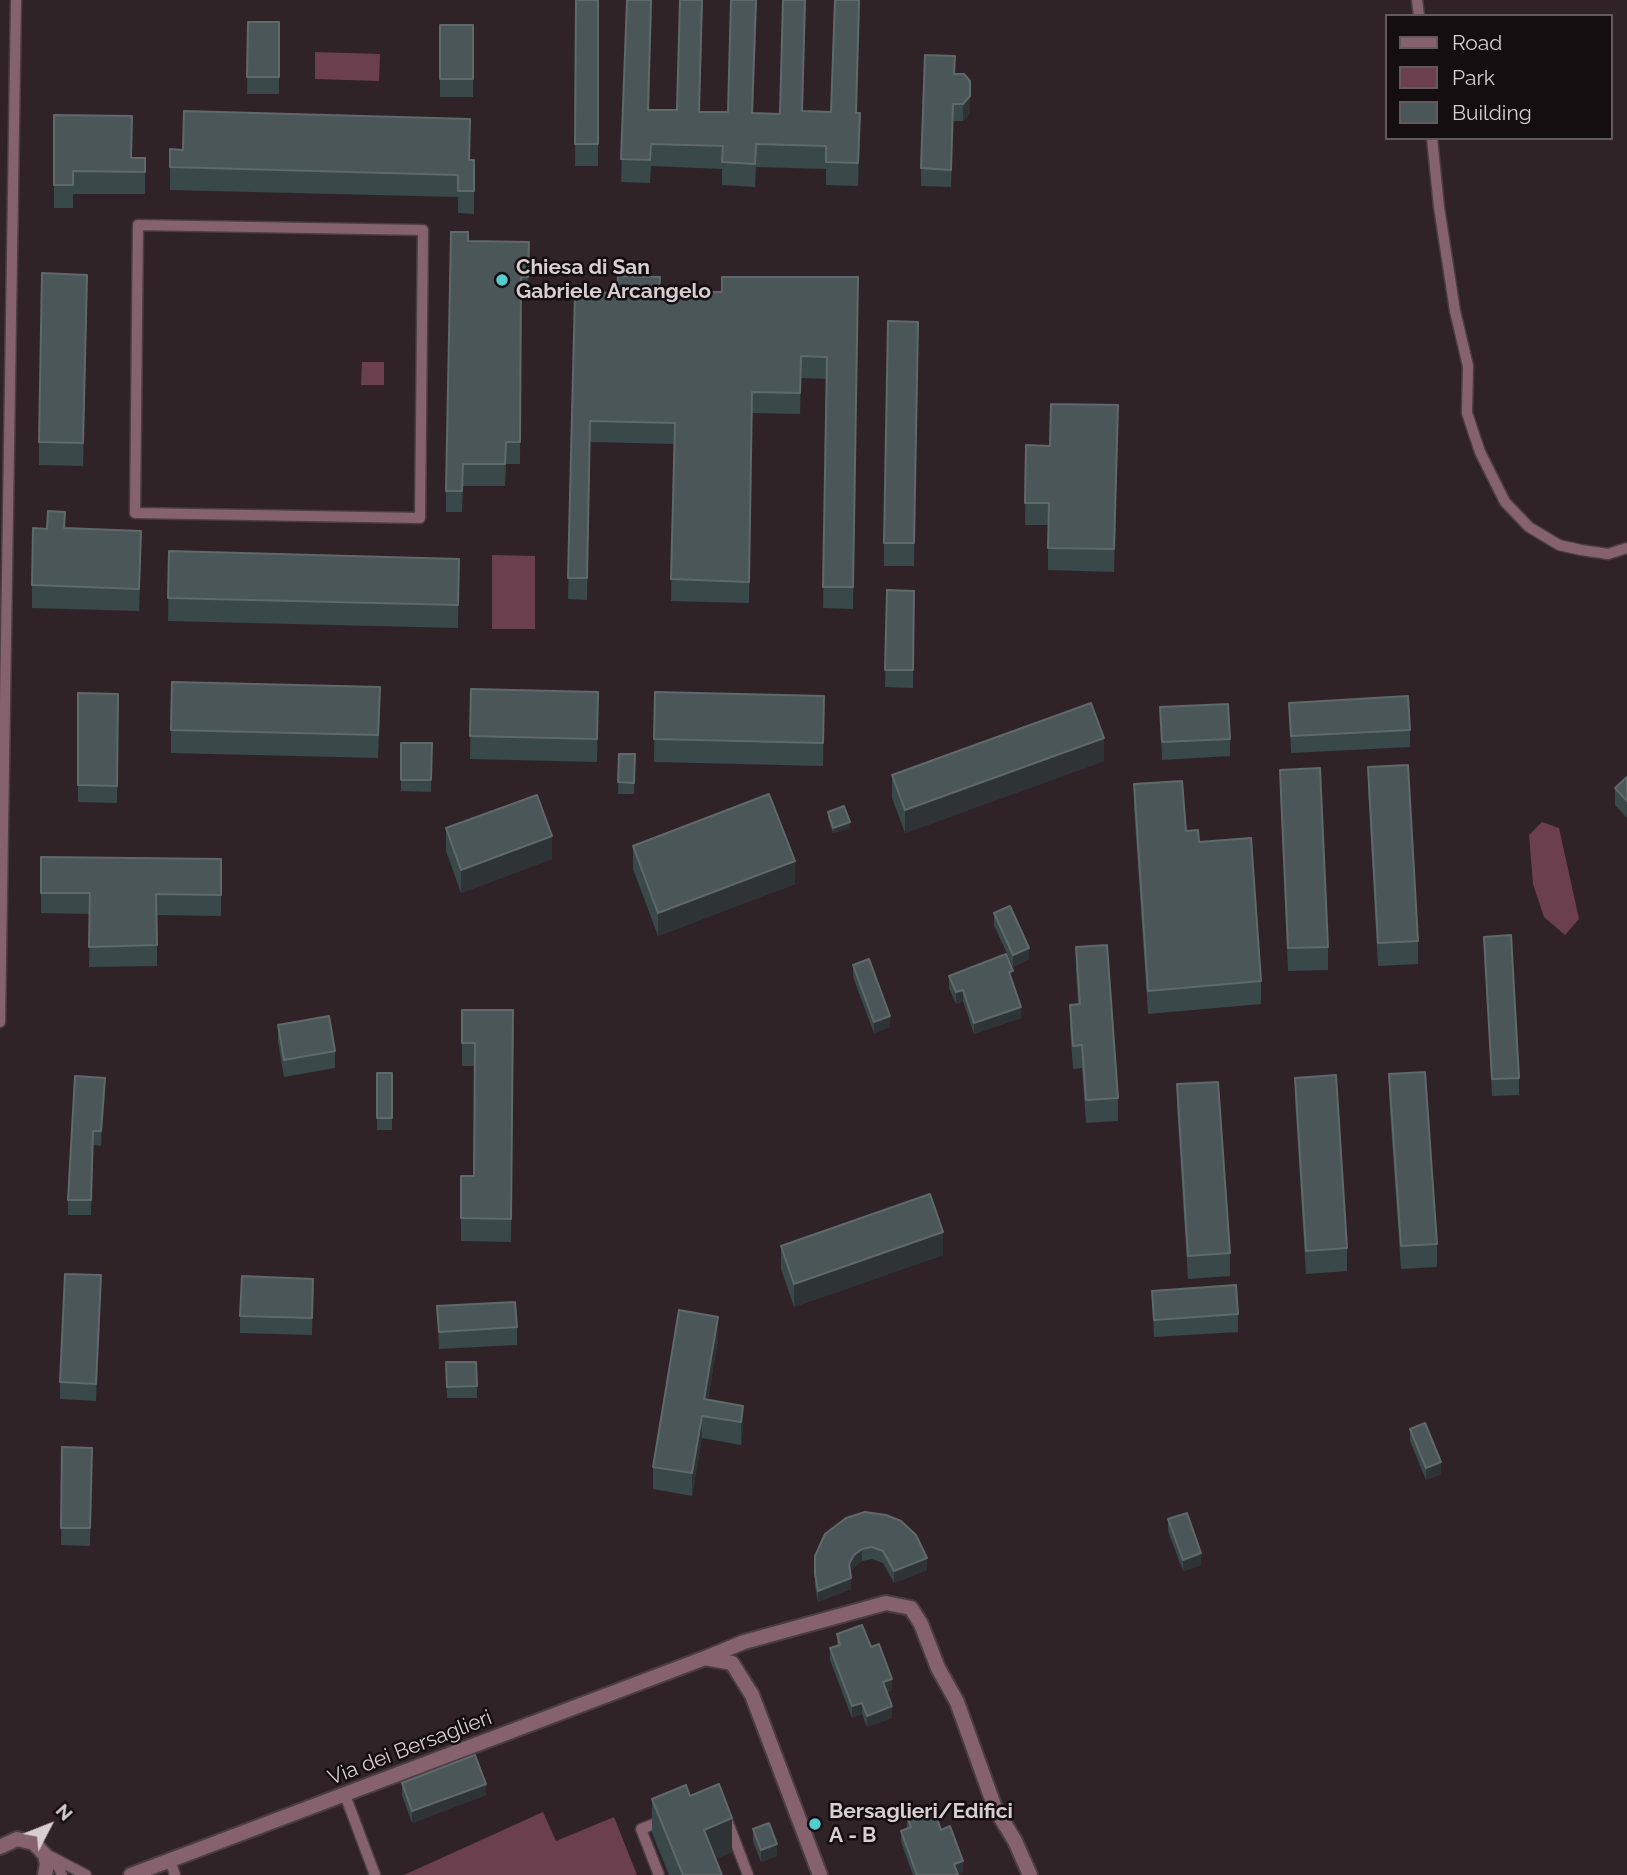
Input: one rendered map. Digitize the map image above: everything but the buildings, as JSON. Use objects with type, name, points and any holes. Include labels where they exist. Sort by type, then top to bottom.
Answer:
[{"type":"street","name":"Via dei Bersaglieri","points":[[131,1875],[744,1642],[886,1603],[911,1608],[921,1623],[938,1668],[957,1702],[995,1808],[1015,1840],[1030,1875]]},
{"type":"street","points":[[705,1658],[732,1663],[752,1695],[820,1875]]},
{"type":"street","points":[[0,1847],[17,1839],[26,1839],[44,1852],[47,1864],[45,1875]]},
{"type":"lane","points":[[0,1021],[4,372],[16,0]]},
{"type":"lane","points":[[0,112],[14,112]]},
{"type":"lane","points":[[1432,140],[1439,207],[1455,311],[1468,366],[1466,413],[1480,452],[1505,502],[1529,527],[1559,545],[1581,550],[1608,554],[1627,548]]},
{"type":"lane","points":[[138,225],[423,230],[419,517],[135,513],[138,225]]},
{"type":"lane","points":[[345,1795],[375,1875]]},
{"type":"lane","points":[[724,1811],[748,1875]]},
{"type":"lane","points":[[659,1875],[641,1829],[680,1814]]},
{"type":"lane","points":[[44,1852],[57,1864],[62,1875]]},
{"type":"lane","points":[[44,1852],[86,1875]]},
{"type":"lane","points":[[170,1860],[175,1875]]},
{"type":"green space","points":[[315,52],[380,54],[379,81],[315,79]]},
{"type":"green space","points":[[362,362],[384,362],[384,385],[361,385]]},
{"type":"green space","points":[[492,555],[535,556],[535,629],[492,629]]},
{"type":"green space","points":[[1542,822],[1559,828],[1579,919],[1565,935],[1544,917],[1533,884],[1529,835]]},
{"type":"green space","points":[[543,1812],[556,1841],[614,1817],[637,1875],[404,1875]]},
{"type":"place","name":"Chiesa di San Gabriele Arcangelo","points":[[502,280]]},
{"type":"place","name":"Bersaglieri/Edifici A - B","points":[[815,1824]]}]
